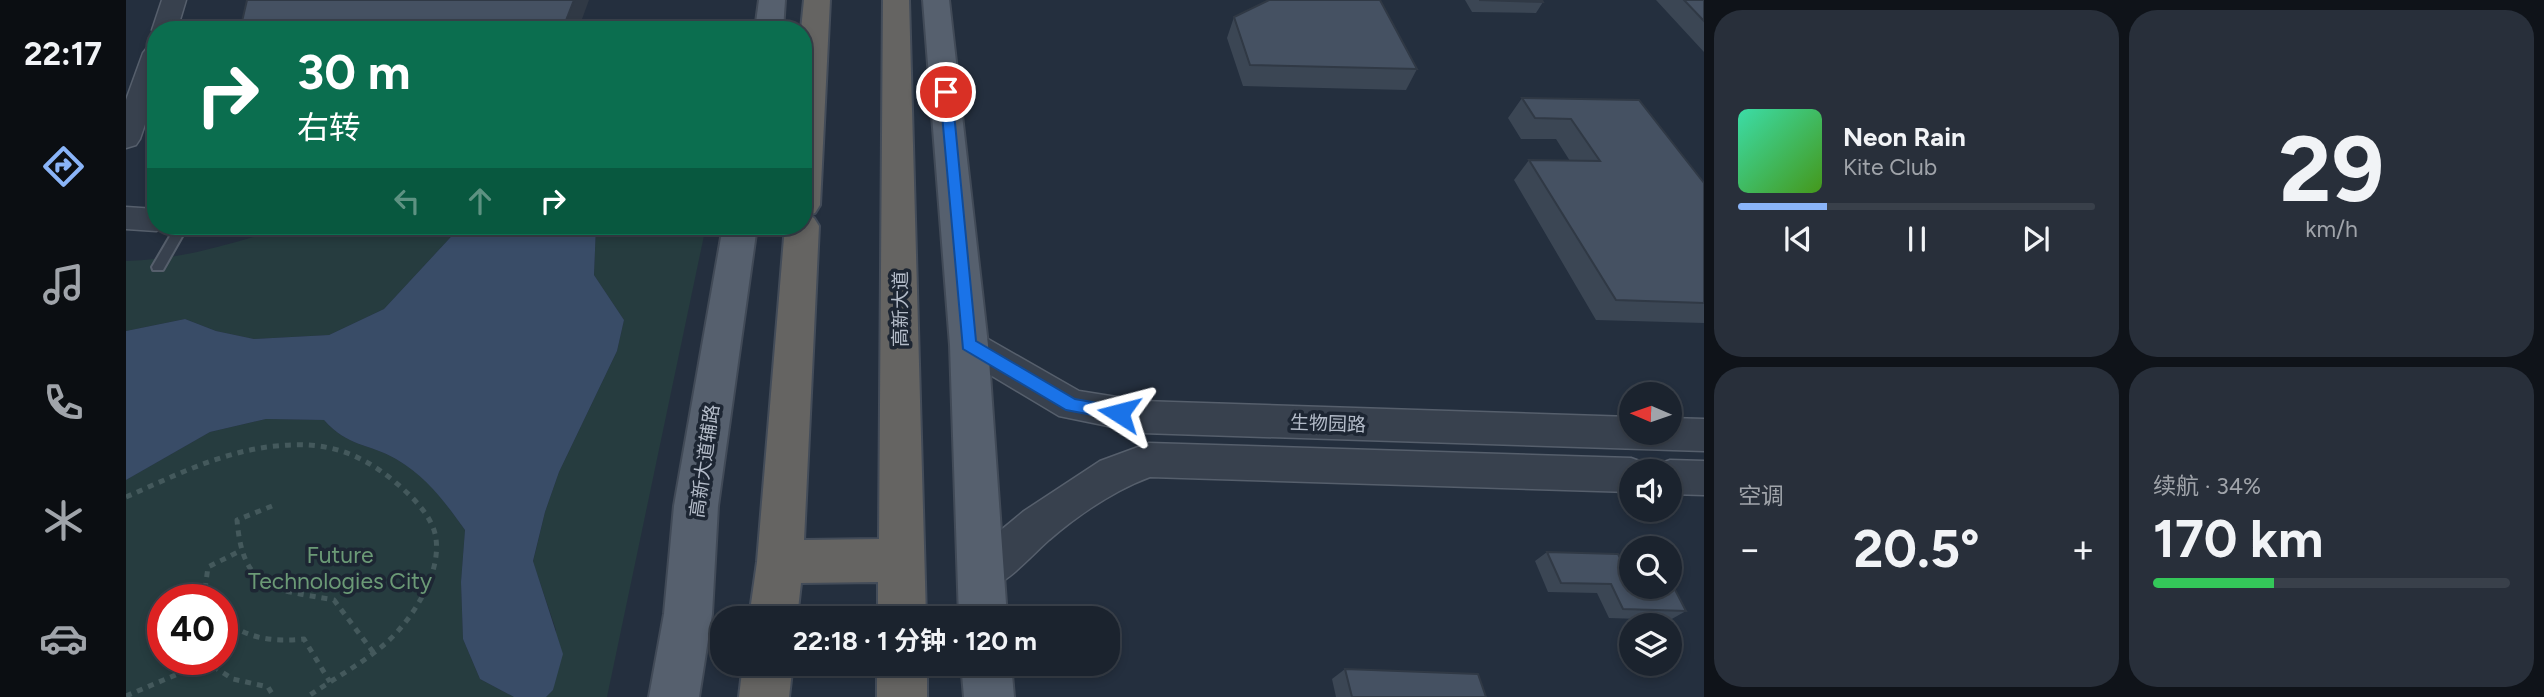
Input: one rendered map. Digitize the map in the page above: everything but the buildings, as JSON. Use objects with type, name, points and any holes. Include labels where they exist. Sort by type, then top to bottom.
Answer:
[{"type":"highway","points":[[812,73],[817,0]]},
{"type":"highway","name":"高新大道","points":[[897,12],[902,606]]},
{"type":"highway","points":[[774,606],[780,562],[801,235]]},
{"type":"highway","points":[[780,562],[901,560]]},
{"type":"highway","points":[[764,697],[766,676]]},
{"type":"highway","points":[[902,676],[902,697]]},
{"type":"main road","points":[[770,21],[772,0]]},
{"type":"main road","points":[[936,0],[969,345],[983,606]]},
{"type":"main road","points":[[897,12],[946,92]]},
{"type":"main road","name":"高新大道辅路","points":[[674,697],[688,614],[696,506],[739,235]]},
{"type":"main road","points":[[987,676],[989,697]]},
{"type":"street","points":[[167,21],[174,0]]},
{"type":"street","points":[[126,139],[147,79]]},
{"type":"street","points":[[126,218],[147,219]]},
{"type":"street","name":"生物园路","points":[[969,345],[1072,405],[1142,417],[1704,435]]},
{"type":"street","points":[[981,573],[1038,524],[1114,473],[1149,460],[1619,475]]},
{"type":"street","points":[[1682,477],[1704,478]]},
{"type":"lane","points":[[158,267],[178,235]]},
{"type":"path","points":[[126,498],[243,450],[278,446],[316,446],[362,457],[412,496],[427,519],[436,541],[430,574],[420,599],[403,626],[373,652],[307,697]]},
{"type":"path","points":[[272,506],[237,520],[240,551],[247,570],[265,583],[290,594],[334,600],[373,652]]},
{"type":"path","points":[[206,584],[208,567],[240,551]]},
{"type":"path","points":[[238,630],[252,639],[276,642],[304,639],[330,681]]},
{"type":"path","points":[[126,696],[173,675]]},
{"type":"path","points":[[221,675],[246,685],[268,687],[274,697]]},
{"type":"green space","points":[[260,235],[453,235],[384,309],[329,335],[254,339],[216,331],[185,319],[126,331],[126,261],[188,254]]},
{"type":"green space","points":[[596,235],[704,235],[607,697],[546,697],[553,690],[556,630],[533,562],[545,512],[559,472],[617,351],[624,320],[594,275]]},
{"type":"green space","name":"Future Technologies City","points":[[266,419],[324,420],[341,435],[396,459],[435,490],[465,530],[461,582],[463,639],[480,679],[514,697],[126,697],[126,480],[210,432]]},
{"type":"water","points":[[453,235],[596,235],[594,275],[624,320],[617,351],[559,472],[545,512],[533,561],[563,654],[553,690],[546,697],[514,697],[480,679],[463,639],[461,582],[465,530],[442,500],[407,466],[386,454],[350,440],[324,420],[266,419],[210,432],[126,480],[126,331],[185,319],[216,331],[254,339],[329,335],[384,309]]},
{"type":"route","points":[[946,92],[969,345],[1072,405],[1119,413]]}]
